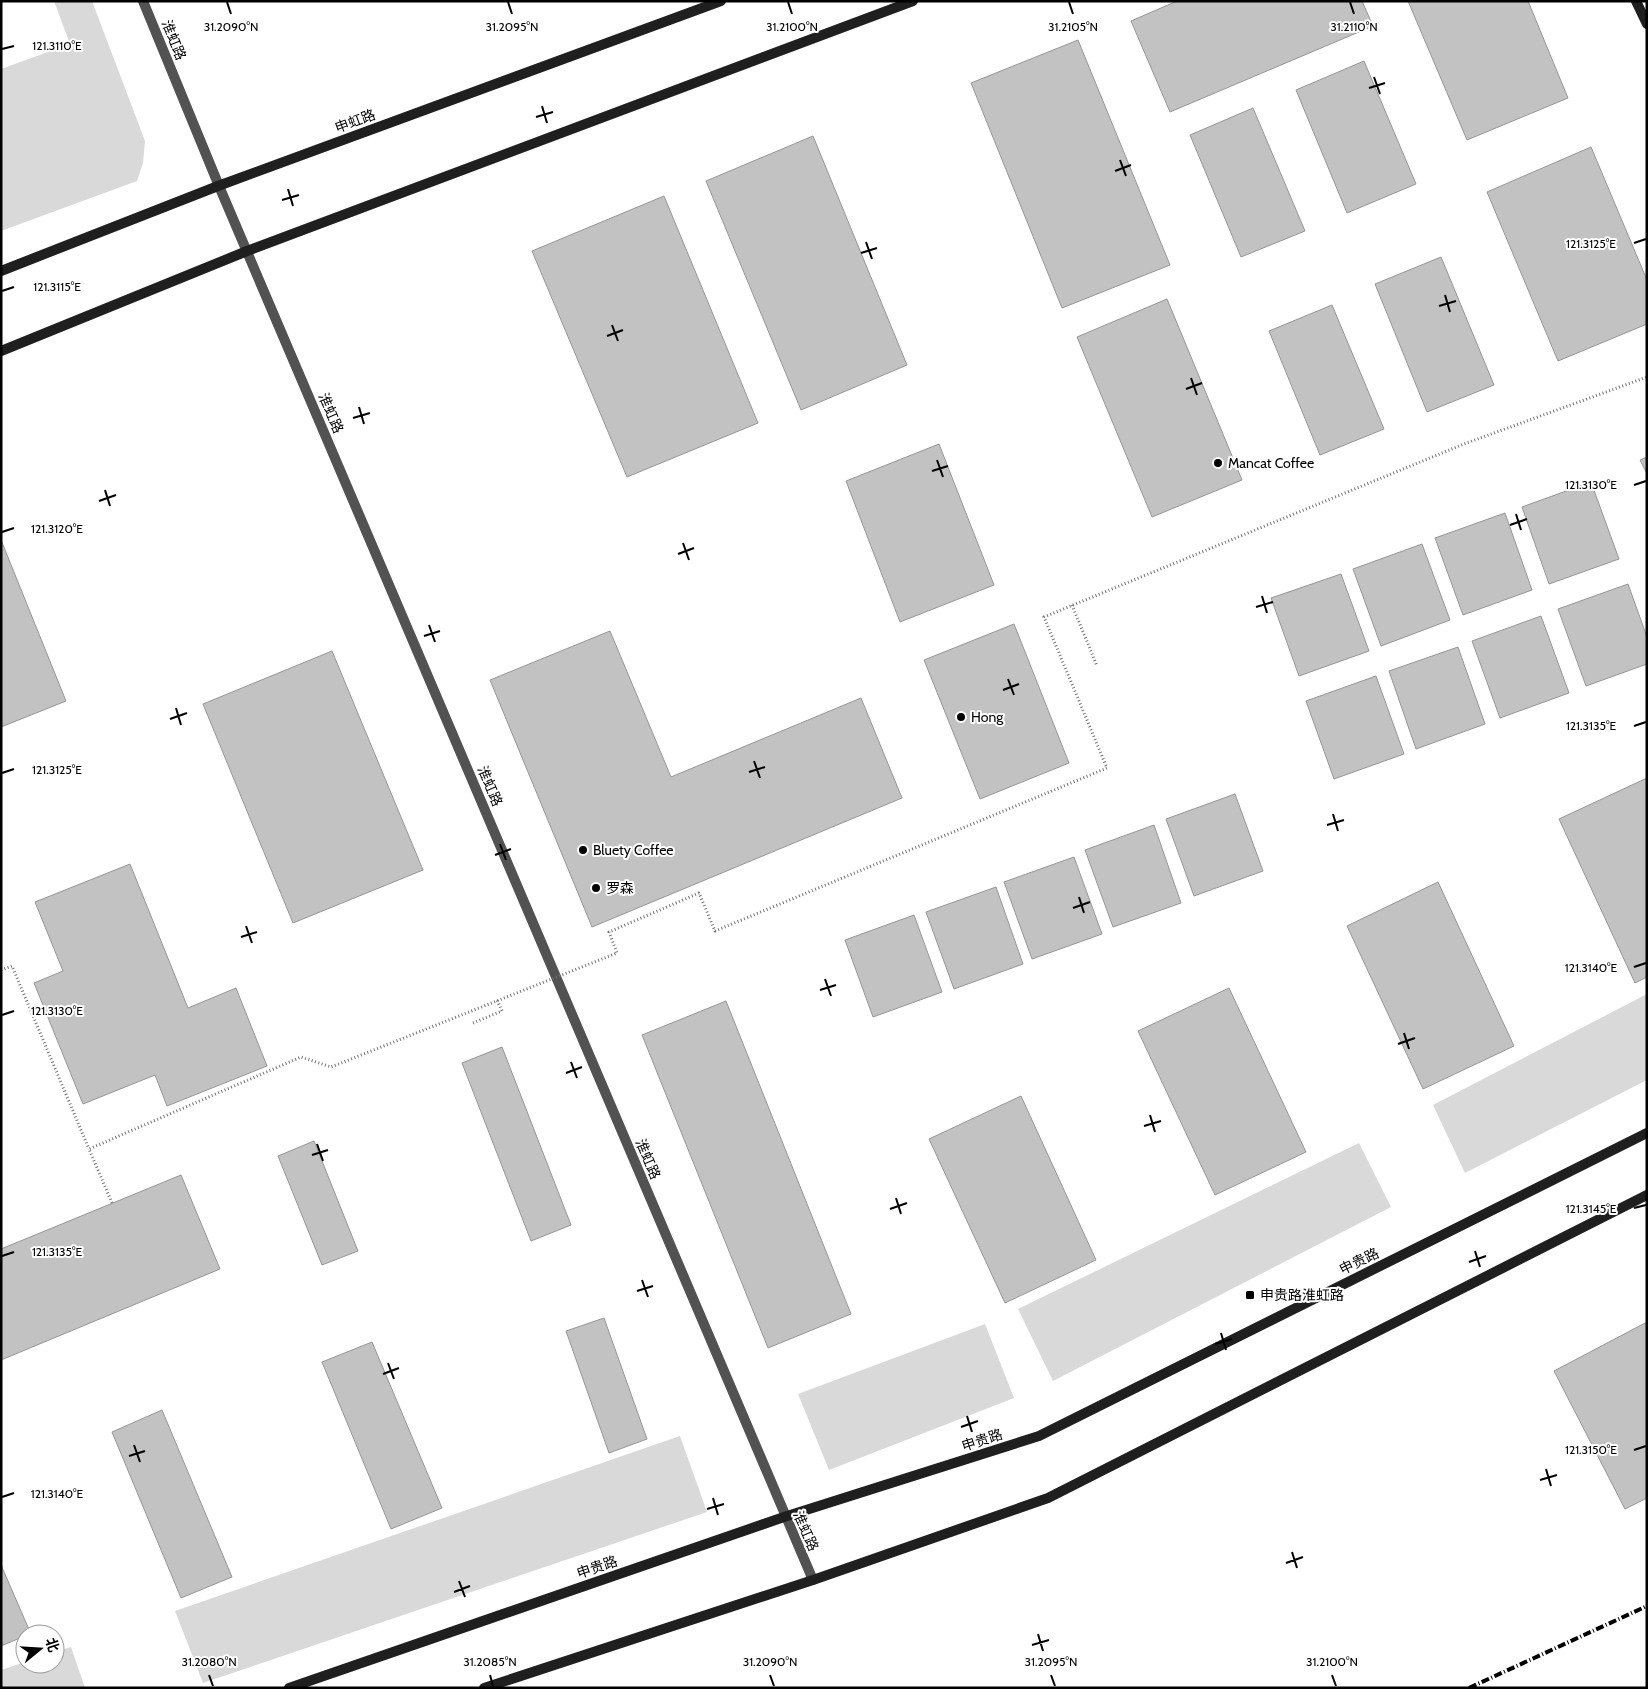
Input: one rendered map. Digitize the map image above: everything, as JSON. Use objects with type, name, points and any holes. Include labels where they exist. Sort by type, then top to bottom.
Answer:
[{"type":"main road","name":"申虹路","points":[[1,271],[219,186],[721,1]]},
{"type":"main road","points":[[1,351],[247,251],[913,1]]},
{"type":"main road","points":[[1636,1],[1647,24]]},
{"type":"main road","name":"申贵路","points":[[290,1688],[784,1517],[1039,1436],[1647,1133]]},
{"type":"main road","points":[[484,1688],[813,1580],[1048,1498],[1647,1195]]},
{"type":"street","name":"淮虹路","points":[[143,1],[219,186],[784,1517],[813,1580]]},
{"type":"path","points":[[89,1149],[301,1057],[332,1067],[617,953],[609,932],[700,893],[714,931],[1107,768],[1044,617],[1464,444],[1647,377]]},
{"type":"path","points":[[1072,605],[1097,666]]},
{"type":"path","points":[[1,970],[12,966],[112,1203]]},
{"type":"path","points":[[473,1023],[502,1012],[497,1000]]},
{"type":"shaded area","points":[[54,1],[92,1],[145,141],[143,163],[137,181],[1,231],[1,69],[70,44]]},
{"type":"shaded area","points":[[1647,994],[1647,1080],[1465,1173],[1433,1105]]},
{"type":"shaded area","points":[[1359,1143],[1391,1207],[1053,1381],[1018,1309]]},
{"type":"shaded area","points":[[985,1324],[1014,1398],[829,1470],[798,1394]]},
{"type":"shaded area","points":[[680,1436],[707,1512],[203,1683],[175,1611]]},
{"type":"shaded area","points":[[71,1647],[85,1688],[1,1688],[1,1670],[15,1665],[15,1674],[65,1674],[65,1649]]},
{"type":"building","points":[[1177,1],[1362,1],[1373,26],[1170,112],[1131,21]]},
{"type":"building","points":[[1408,1],[1528,1],[1568,98],[1467,140]]},
{"type":"building","points":[[1078,40],[1170,265],[1062,308],[971,83]]},
{"type":"building","points":[[1364,61],[1416,184],[1347,213],[1296,90]]},
{"type":"building","points":[[1253,108],[1305,231],[1241,257],[1190,135]]},
{"type":"building","points":[[813,136],[907,365],[801,410],[706,181]]},
{"type":"building","points":[[1591,147],[1647,280],[1647,324],[1558,361],[1487,192]]},
{"type":"building","points":[[664,196],[758,423],[627,477],[532,251]]},
{"type":"building","points":[[1441,257],[1494,385],[1427,412],[1375,284]]},
{"type":"building","points":[[1167,299],[1242,480],[1152,517],[1077,337]]},
{"type":"building","points":[[1332,305],[1384,429],[1320,455],[1269,331]]},
{"type":"building","points":[[939,444],[994,585],[900,622],[846,481]]},
{"type":"building","points":[[1647,457],[1647,474],[1640,460]]},
{"type":"building","points":[[1591,482],[1619,559],[1549,584],[1522,507]]},
{"type":"building","points":[[1505,513],[1532,590],[1463,615],[1435,538]]},
{"type":"building","points":[[1,540],[66,701],[1,727]]},
{"type":"building","points":[[1422,544],[1450,620],[1381,646],[1353,569]]},
{"type":"building","points":[[1341,574],[1369,651],[1299,676],[1271,598]]},
{"type":"building","points":[[1628,584],[1647,637],[1647,664],[1586,686],[1558,609]]},
{"type":"building","points":[[1541,616],[1569,693],[1500,718],[1472,641]]},
{"type":"building","points":[[1014,624],[1069,763],[980,799],[924,660]]},
{"type":"building","points":[[610,631],[671,777],[861,698],[902,798],[592,927],[490,680]]},
{"type":"building","points":[[1458,647],[1485,724],[1416,749],[1389,671]]},
{"type":"building","points":[[332,651],[423,870],[293,923],[203,704]]},
{"type":"building","points":[[1376,676],[1404,754],[1334,779],[1306,701]]},
{"type":"building","points":[[1647,778],[1647,977],[1635,983],[1559,819]]},
{"type":"building","points":[[1235,794],[1263,871],[1194,896],[1166,819]]},
{"type":"building","points":[[1154,825],[1181,903],[1113,927],[1085,850]]},
{"type":"building","points":[[1074,857],[1102,934],[1032,959],[1004,882]]},
{"type":"building","points":[[130,864],[188,1008],[236,988],[267,1066],[167,1106],[155,1075],[83,1104],[34,983],[63,971],[35,902]]},
{"type":"building","points":[[1438,882],[1514,1046],[1423,1089],[1347,926]]},
{"type":"building","points":[[996,887],[1023,964],[954,989],[926,912]]},
{"type":"building","points":[[914,915],[942,992],[873,1017],[845,940]]},
{"type":"building","points":[[1229,988],[1306,1152],[1215,1195],[1138,1031]]},
{"type":"building","points":[[726,1001],[851,1314],[768,1348],[642,1035]]},
{"type":"building","points":[[502,1047],[571,1225],[531,1241],[462,1063]]},
{"type":"building","points":[[1021,1096],[1096,1260],[1005,1303],[929,1139]]},
{"type":"building","points":[[314,1141],[358,1251],[322,1265],[278,1156]]},
{"type":"building","points":[[181,1175],[220,1269],[1,1360],[1,1249]]},
{"type":"building","points":[[604,1318],[647,1439],[609,1453],[566,1331]]},
{"type":"building","points":[[1647,1322],[1647,1498],[1625,1509],[1554,1371]]},
{"type":"building","points":[[372,1342],[442,1508],[391,1529],[322,1362]]},
{"type":"building","points":[[162,1410],[232,1577],[181,1598],[112,1432]]},
{"type":"building","points":[[1,1565],[27,1624],[15,1624],[15,1640],[1,1646]]},
{"type":"railway","points":[[1469,1688],[1647,1606]]},
{"type":"place","name":"Mancat Coffee","points":[[1218,463]]},
{"type":"place","name":"Hong","points":[[961,717]]},
{"type":"place","name":"Bluety Coffee","points":[[583,850]]},
{"type":"place","name":"罗森","points":[[596,888]]},
{"type":"place","name":"申贵路淮虹路","points":[[1250,1295]]}]
